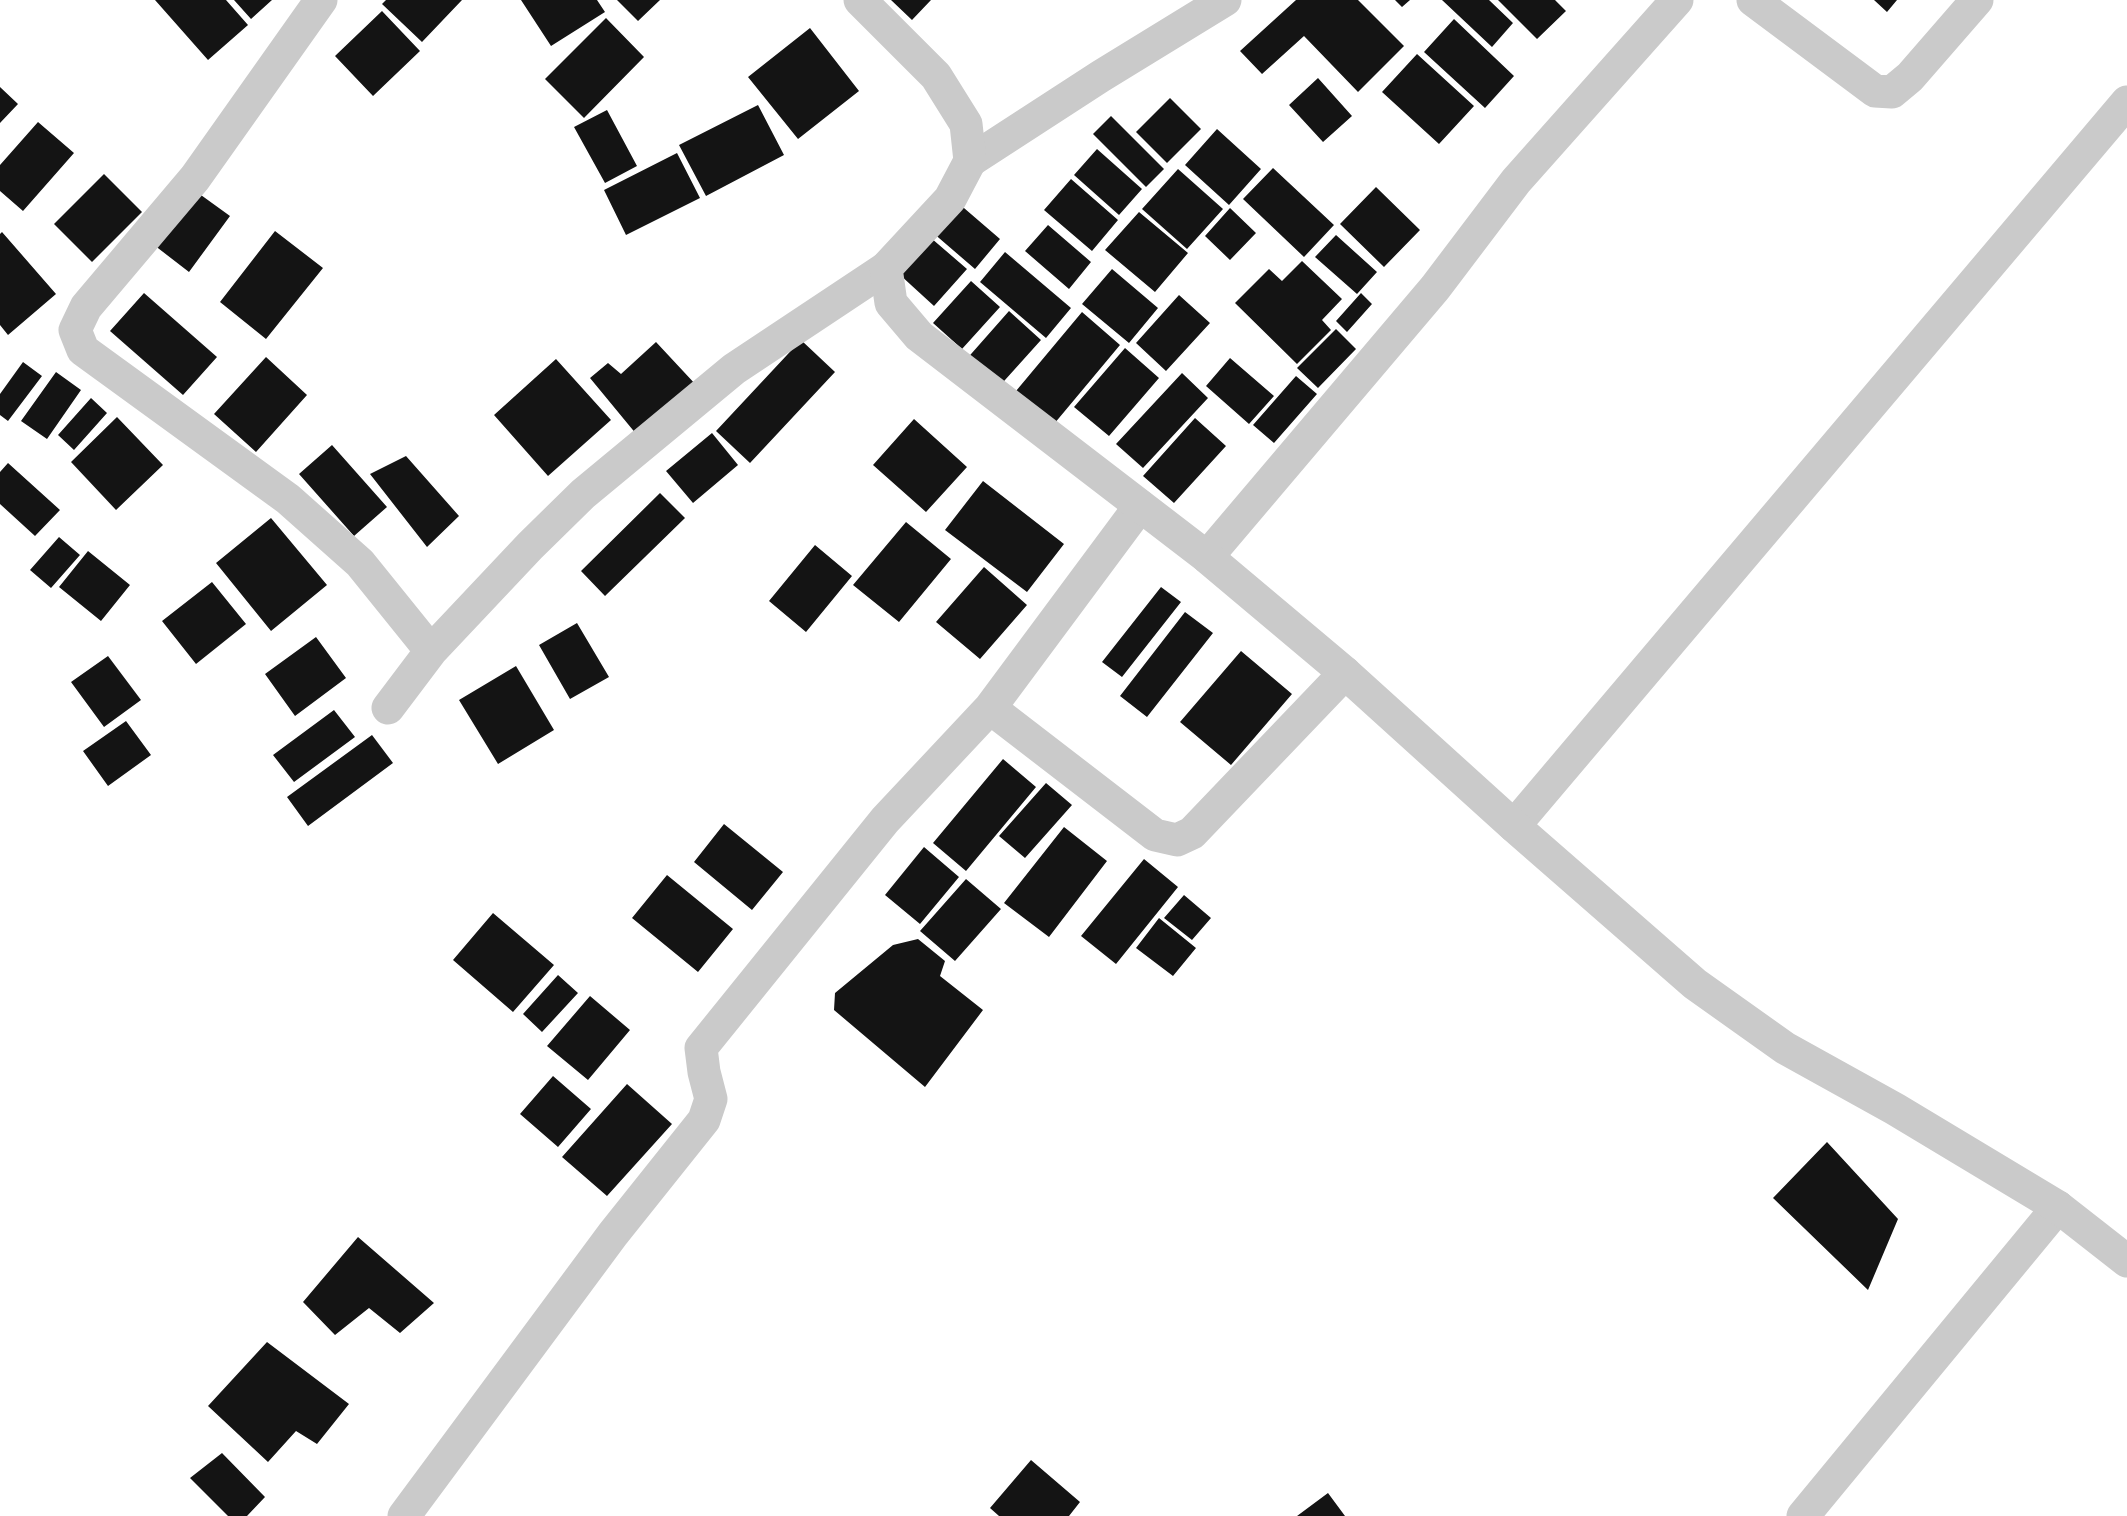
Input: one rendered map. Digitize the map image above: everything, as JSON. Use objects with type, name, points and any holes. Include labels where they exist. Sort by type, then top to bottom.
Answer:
[{"type":"street","points":[[321,0],[195,178],[86,307],[75,330],[83,350],[279,492],[360,563],[431,651]]},
{"type":"street","points":[[860,0],[936,76],[966,124],[970,160]]},
{"type":"street","points":[[388,708],[431,651],[530,546],[583,494],[734,369],[886,268],[950,199],[970,160],[1101,76],[1226,0]]},
{"type":"street","points":[[1207,557],[1435,288],[1516,181],[1677,0]]},
{"type":"street","points":[[1753,0],[1875,91],[1892,92],[1910,77],[1977,0]]},
{"type":"street","points":[[1514,826],[2127,102]]},
{"type":"street","points":[[886,268],[891,303],[919,336],[1207,557],[1345,673],[1514,826],[1695,984],[1785,1048],[1895,1109],[2058,1207],[2127,1261]]},
{"type":"street","points":[[404,1516],[613,1234],[704,1120],[711,1099],[701,1048],[885,820],[990,708],[1140,506]]},
{"type":"street","points":[[990,708],[1155,835],[1176,840],[1192,833],[1345,673]]},
{"type":"street","points":[[1803,1516],[2058,1207]]},
{"type":"building","points":[[155,0],[226,0],[248,25],[208,60]]},
{"type":"building","points":[[234,0],[272,0],[251,19]]},
{"type":"building","points":[[386,0],[462,0],[422,42],[382,4]]},
{"type":"building","points":[[521,0],[597,0],[605,12],[551,46]]},
{"type":"building","points":[[617,0],[660,0],[638,21]]},
{"type":"building","points":[[891,0],[931,0],[912,20]]},
{"type":"building","points":[[1296,0],[1358,0],[1404,46],[1358,92],[1304,36],[1262,74],[1240,51]]},
{"type":"building","points":[[1395,0],[1410,0],[1402,7]]},
{"type":"building","points":[[1442,0],[1489,0],[1513,23],[1492,47]]},
{"type":"building","points":[[1498,0],[1555,0],[1566,11],[1537,39]]},
{"type":"building","points":[[1874,0],[1897,0],[1887,12]]},
{"type":"building","points":[[382,11],[420,51],[373,96],[335,56]]},
{"type":"building","points":[[606,18],[644,57],[584,118],[545,79]]},
{"type":"building","points":[[1454,19],[1514,76],[1485,108],[1424,52]]},
{"type":"building","points":[[810,28],[859,91],[798,139],[748,77]]},
{"type":"building","points":[[1417,54],[1474,106],[1439,144],[1382,92]]},
{"type":"building","points":[[1318,78],[1352,116],[1323,142],[1289,105]]},
{"type":"building","points":[[0,87],[18,104],[0,123]]},
{"type":"building","points":[[1170,98],[1201,129],[1167,163],[1136,132]]},
{"type":"building","points":[[758,105],[784,155],[706,196],[679,145]]},
{"type":"building","points":[[607,110],[637,166],[605,183],[574,127]]},
{"type":"building","points":[[1111,116],[1164,169],[1146,187],[1093,134]]},
{"type":"building","points":[[38,122],[74,153],[23,211],[0,191],[0,165]]},
{"type":"building","points":[[1217,129],[1261,169],[1229,205],[1185,165]]},
{"type":"building","points":[[1097,149],[1142,189],[1119,215],[1074,175]]},
{"type":"building","points":[[677,153],[700,198],[626,235],[604,190]]},
{"type":"building","points":[[1273,168],[1334,225],[1304,257],[1243,199]]},
{"type":"building","points":[[1178,169],[1223,209],[1187,249],[1142,209]]},
{"type":"building","points":[[104,174],[142,212],[92,262],[54,224]]},
{"type":"building","points":[[1071,179],[1118,220],[1092,251],[1044,210]]},
{"type":"building","points":[[1376,187],[1420,230],[1384,267],[1340,224]]},
{"type":"building","points":[[194,190],[230,216],[189,272],[154,245]]},
{"type":"building","points":[[957,202],[1000,239],[975,269],[932,232]]},
{"type":"building","points":[[1230,208],[1256,233],[1230,260],[1205,236]]},
{"type":"building","points":[[1139,212],[1188,253],[1155,292],[1105,250]]},
{"type":"building","points":[[1048,225],[1091,262],[1069,289],[1025,251]]},
{"type":"building","points":[[275,231],[323,268],[266,339],[220,302]]},
{"type":"building","points":[[2,232],[56,294],[8,335],[0,325],[0,234]]},
{"type":"building","points":[[1336,235],[1377,272],[1357,294],[1315,257]]},
{"type":"building","points":[[931,238],[967,269],[934,306],[899,274]]},
{"type":"building","points":[[1005,252],[1071,308],[1046,338],[980,282]]},
{"type":"building","points":[[1302,261],[1342,299],[1322,320],[1331,330],[1297,364],[1235,303],[1269,269],[1282,281]]},
{"type":"building","points":[[1112,269],[1158,308],[1129,343],[1082,304]]},
{"type":"building","points":[[971,281],[1000,307],[962,349],[933,323]]},
{"type":"building","points":[[144,293],[217,357],[183,395],[110,331]]},
{"type":"building","points":[[1361,293],[1372,304],[1347,332],[1336,321]]},
{"type":"building","points":[[1179,295],[1210,323],[1166,371],[1136,343]]},
{"type":"building","points":[[1009,311],[1041,340],[996,390],[964,362]]},
{"type":"building","points":[[1082,312],[1120,345],[1054,424],[1016,391]]},
{"type":"building","points":[[1336,329],[1356,349],[1318,388],[1297,368]]},
{"type":"building","points":[[801,340],[835,372],[750,463],[716,431]]},
{"type":"building","points":[[656,342],[697,386],[637,435],[590,378],[608,363],[621,374]]},
{"type":"building","points":[[1125,348],[1159,378],[1109,436],[1074,407]]},
{"type":"building","points":[[266,357],[307,395],[256,452],[214,414]]},
{"type":"building","points":[[1230,358],[1274,396],[1249,424],[1206,386]]},
{"type":"building","points":[[556,359],[611,420],[548,476],[494,415]]},
{"type":"building","points":[[23,362],[42,376],[8,421],[0,415],[0,394]]},
{"type":"building","points":[[56,372],[81,390],[47,439],[21,421]]},
{"type":"building","points":[[1182,373],[1208,398],[1143,468],[1116,444]]},
{"type":"building","points":[[1296,376],[1317,394],[1274,443],[1253,425]]},
{"type":"building","points":[[91,398],[107,413],[74,450],[58,435]]},
{"type":"building","points":[[117,417],[163,465],[116,510],[71,462]]},
{"type":"building","points":[[1195,418],[1226,446],[1174,503],[1143,476]]},
{"type":"building","points":[[914,419],[967,467],[926,512],[873,465]]},
{"type":"building","points":[[712,433],[738,465],[693,503],[666,471]]},
{"type":"building","points":[[332,445],[387,507],[354,536],[299,474]]},
{"type":"building","points":[[406,456],[459,516],[427,547],[370,474]]},
{"type":"building","points":[[8,463],[60,510],[35,536],[0,504],[0,472]]},
{"type":"building","points":[[983,481],[1064,544],[1027,592],[945,530]]},
{"type":"building","points":[[660,493],[685,518],[605,596],[581,571]]},
{"type":"building","points":[[271,518],[327,585],[271,631],[216,563]]},
{"type":"building","points":[[906,522],[951,559],[899,622],[853,585]]},
{"type":"building","points":[[59,537],[80,555],[51,588],[30,570]]},
{"type":"building","points":[[815,545],[852,576],[806,632],[769,601]]},
{"type":"building","points":[[88,551],[130,585],[101,621],[59,587]]},
{"type":"building","points":[[984,567],[1027,605],[980,659],[936,622]]},
{"type":"building","points":[[212,582],[246,624],[196,664],[162,621]]},
{"type":"building","points":[[1161,587],[1181,602],[1122,677],[1102,662]]},
{"type":"building","points":[[1185,612],[1213,633],[1147,717],[1120,696]]},
{"type":"building","points":[[577,623],[609,677],[570,699],[539,645]]},
{"type":"building","points":[[316,637],[346,678],[295,716],[265,674]]},
{"type":"building","points":[[1241,651],[1292,694],[1231,765],[1180,722]]},
{"type":"building","points":[[108,656],[141,700],[104,727],[71,682]]},
{"type":"building","points":[[516,666],[554,730],[498,764],[459,700]]},
{"type":"building","points":[[334,710],[355,737],[294,782],[273,755]]},
{"type":"building","points":[[126,721],[151,755],[108,786],[83,751]]},
{"type":"building","points":[[372,735],[393,763],[308,826],[287,797]]},
{"type":"building","points":[[1003,759],[1036,787],[966,871],[933,843]]},
{"type":"building","points":[[1046,783],[1072,805],[1025,858],[999,836]]},
{"type":"building","points":[[724,824],[783,872],[752,910],[694,862]]},
{"type":"building","points":[[1064,827],[1107,861],[1049,937],[1004,903]]},
{"type":"building","points":[[924,847],[959,877],[920,924],[885,895]]},
{"type":"building","points":[[1144,859],[1178,887],[1116,964],[1081,936]]},
{"type":"building","points":[[667,875],[733,929],[698,972],[632,918]]},
{"type":"building","points":[[966,879],[1001,909],[955,961],[920,931]]},
{"type":"building","points":[[1184,895],[1211,918],[1192,940],[1164,918]]},
{"type":"building","points":[[493,913],[554,965],[513,1012],[453,960]]},
{"type":"building","points":[[1159,918],[1196,948],[1173,976],[1136,948]]},
{"type":"building","points":[[918,939],[945,961],[940,976],[983,1010],[925,1087],[834,1010],[835,993],[893,945]]},
{"type":"building","points":[[558,975],[578,993],[542,1032],[523,1014]]},
{"type":"building","points":[[590,996],[630,1030],[588,1080],[547,1046]]},
{"type":"building","points":[[553,1076],[591,1109],[558,1147],[520,1114]]},
{"type":"building","points":[[627,1084],[672,1124],[607,1196],[562,1157]]},
{"type":"building","points":[[1827,1142],[1898,1219],[1868,1290],[1773,1198]]},
{"type":"building","points":[[358,1237],[434,1303],[400,1333],[369,1308],[335,1335],[303,1302]]},
{"type":"building","points":[[267,1342],[349,1404],[317,1444],[296,1431],[268,1462],[208,1406]]},
{"type":"building","points":[[222,1453],[265,1497],[247,1516],[228,1516],[190,1478]]},
{"type":"building","points":[[1031,1460],[1080,1502],[1069,1516],[999,1516],[990,1508]]},
{"type":"building","points":[[1328,1493],[1345,1516],[1297,1516]]}]
